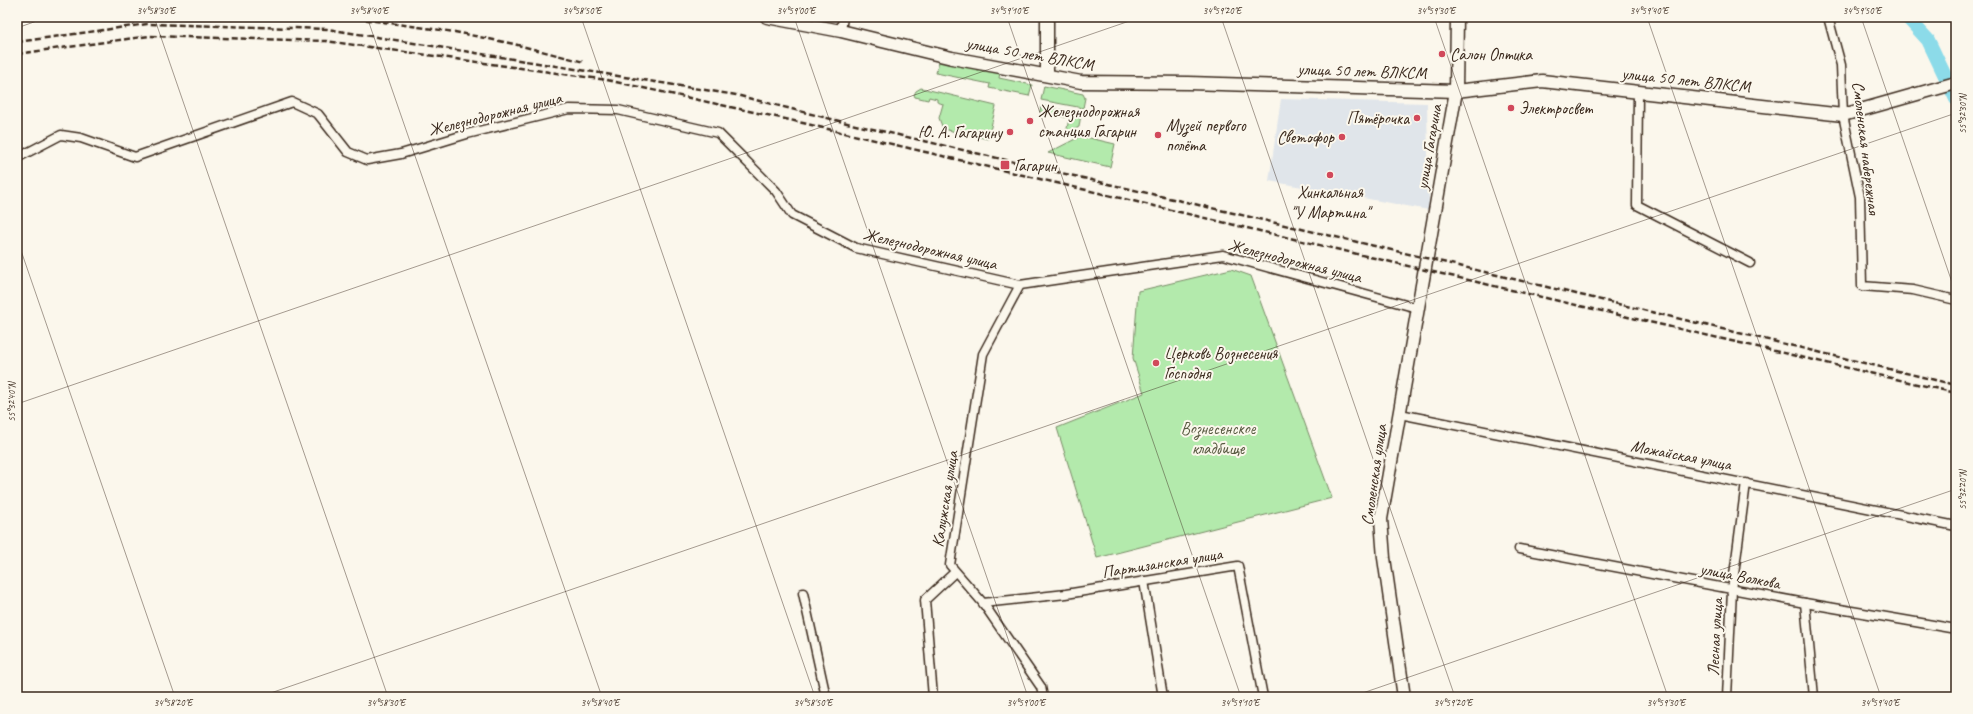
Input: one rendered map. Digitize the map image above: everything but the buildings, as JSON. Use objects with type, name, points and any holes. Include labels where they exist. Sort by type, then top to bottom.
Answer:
[{"type":"main road","name":"улица 50 лет ВЛКСМ","points":[[767,17],[841,31],[952,58],[1081,82],[1189,83],[1456,91],[1542,81],[1843,115],[1956,83]]},
{"type":"main road","points":[[1047,17],[1047,75]]},
{"type":"main road","name":"улица Гагарина","points":[[1426,258],[1456,91],[1456,17]]},
{"type":"main road","name":"Смоленская улица","points":[[1404,697],[1384,558],[1381,519],[1426,258]]},
{"type":"street","points":[[841,31],[843,17]]},
{"type":"street","name":"Смоленская набережная","points":[[1828,17],[1841,65],[1843,115],[1860,197],[1862,286],[1913,290],[1956,300]]},
{"type":"street","points":[[1638,92],[1637,205],[1750,263]]},
{"type":"street","name":"Железнодорожная улица","points":[[17,158],[62,135],[81,138],[135,157],[292,102],[318,114],[348,152],[367,160],[401,154],[467,134],[569,109],[618,110],[718,133],[776,191],[792,215],[856,248],[1020,285],[1223,255],[1417,308]]},
{"type":"street","name":"Калужская улица","points":[[1020,285],[983,354],[950,565],[983,603],[1041,687],[1043,697]]},
{"type":"street","name":"Можайская улица","points":[[1400,414],[1956,526]]},
{"type":"street","name":"Лесная улица","points":[[1727,697],[1732,590],[1746,483]]},
{"type":"street","name":"улица Волкова","points":[[1519,549],[1732,590],[1956,629]]},
{"type":"street","name":"Партизанская улица","points":[[983,603],[1066,594],[1238,566],[1263,697]]},
{"type":"street","points":[[933,697],[925,600],[955,572]]},
{"type":"street","points":[[1144,581],[1163,697]]},
{"type":"street","points":[[803,593],[826,697]]},
{"type":"street","points":[[1805,603],[1814,697]]},
{"type":"shaded area","points":[[1281,99],[1427,103],[1429,210],[1269,181]]},
{"type":"green space","points":[[939,61],[1000,73],[999,78],[1032,85],[1029,96],[989,88],[990,84],[936,73]]},
{"type":"green space","points":[[1044,86],[1083,94],[1085,98],[1083,108],[1041,100]]},
{"type":"green space","points":[[921,88],[996,106],[988,139],[943,129],[939,118],[943,104],[937,102],[937,99],[929,97],[928,100],[915,97],[914,95],[916,91]]},
{"type":"green space","points":[[1041,106],[1081,114],[1079,127],[1066,134],[1069,118],[1040,112]]},
{"type":"green space","points":[[1081,136],[1115,144],[1110,167],[1048,153]]},
{"type":"green space","name":"Вознесенское кладбище","points":[[1231,269],[1251,276],[1332,498],[1097,558],[1057,428],[1144,393],[1133,358],[1138,291]]},
{"type":"waterway","points":[[1907,17],[1928,40],[1956,99]]},
{"type":"railway","points":[[347,17],[455,32],[514,44],[584,62]]},
{"type":"railway","points":[[17,42],[147,24],[327,29],[736,95],[847,123],[1426,258],[1956,385]]},
{"type":"railway","points":[[17,54],[149,36],[326,41],[607,80],[790,120],[1425,270],[1956,393]]},
{"type":"place","name":"Салон Оптика","points":[[1442,54]]},
{"type":"place","name":"Электросвет","points":[[1511,108]]},
{"type":"place","name":"Пятёрочка","points":[[1417,118]]},
{"type":"place","name":"Железнодорожная станция Гагарин","points":[[1030,121]]},
{"type":"place","name":"Ю. А. Гагарину","points":[[1010,132]]},
{"type":"place","name":"Музей первого полёта","points":[[1158,135]]},
{"type":"place","name":"Светофор","points":[[1342,137]]},
{"type":"place","name":"Гагарин","points":[[1005,165]]},
{"type":"place","name":"Хинкальная \"У Мартина\"","points":[[1330,175]]},
{"type":"place","name":"Церковь Вознесения Господня","points":[[1156,363]]}]
